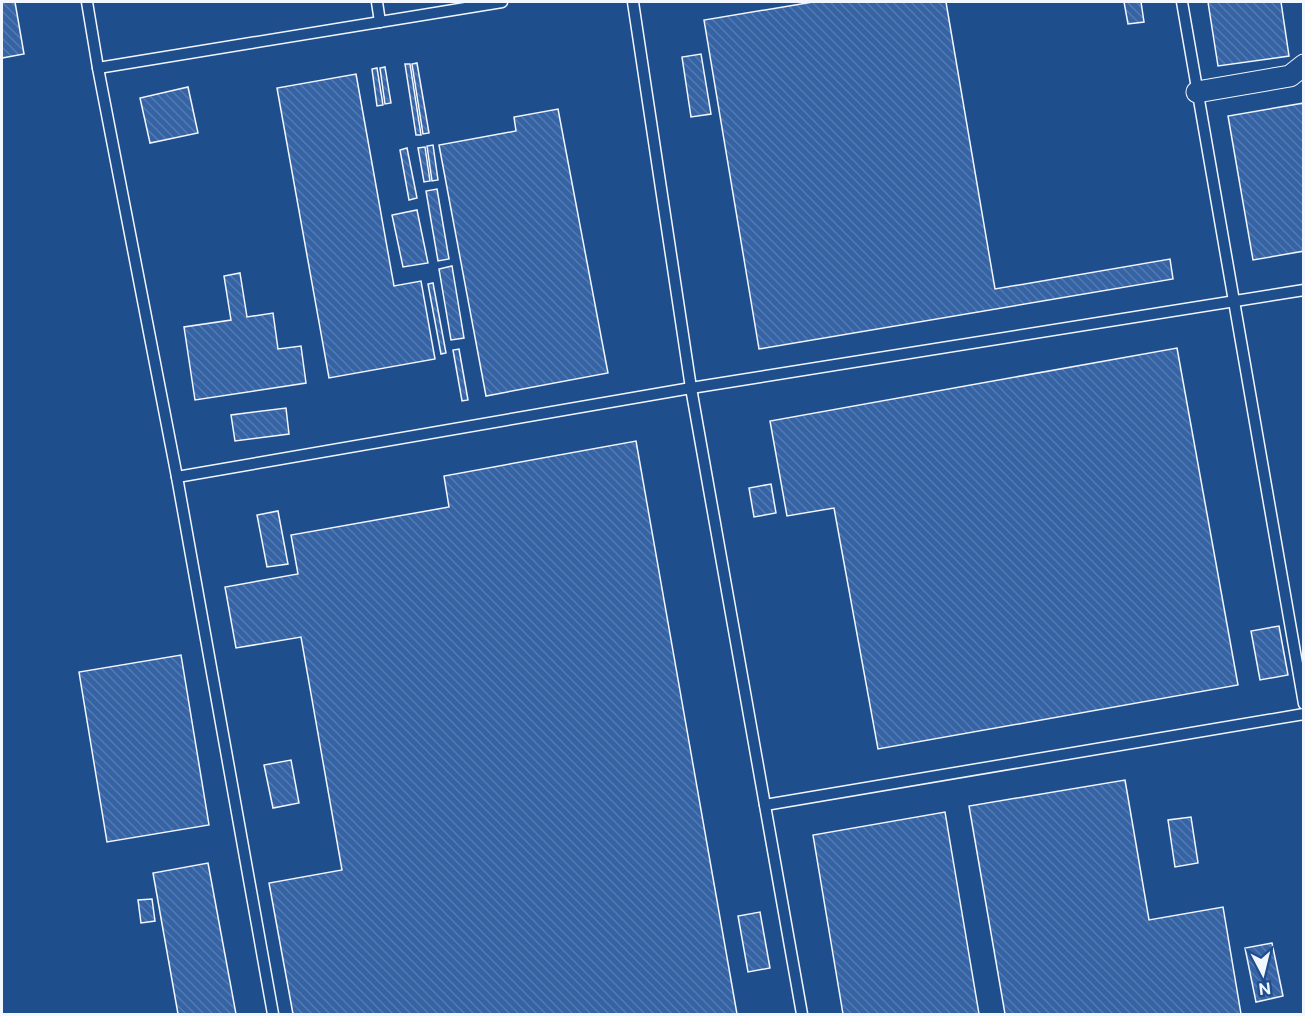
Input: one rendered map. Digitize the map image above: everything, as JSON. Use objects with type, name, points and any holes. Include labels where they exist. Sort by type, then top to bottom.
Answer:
[{"type":"street","points":[[1197,92],[1290,76],[1304,65]]},
{"type":"lane","points":[[87,2],[177,477],[273,1014]]},
{"type":"lane","points":[[376,2],[380,22]]},
{"type":"lane","points":[[98,68],[502,2]]},
{"type":"lane","points":[[633,2],[691,388],[802,1014]]},
{"type":"lane","points":[[1182,2],[1304,704]]},
{"type":"lane","points":[[177,477],[691,388],[1304,290]]},
{"type":"lane","points":[[765,805],[1304,714]]},
{"type":"building","points":[[2,2],[15,2],[24,54],[2,58]]},
{"type":"building","points":[[813,2],[946,2],[995,289],[1170,259],[1173,279],[759,349],[704,20]]},
{"type":"building","points":[[1124,2],[1141,2],[1144,22],[1128,24]]},
{"type":"building","points":[[1208,2],[1281,2],[1289,56],[1218,66]]},
{"type":"building","points":[[701,54],[711,114],[691,117],[682,57]]},
{"type":"building","points":[[417,63],[429,133],[423,134],[412,64]]},
{"type":"building","points":[[405,64],[410,64],[421,135],[416,135]]},
{"type":"building","points":[[385,67],[391,103],[385,104],[380,68]]},
{"type":"building","points":[[377,68],[383,105],[377,106],[372,69]]},
{"type":"building","points":[[356,74],[394,286],[421,281],[435,359],[329,378],[277,88]]},
{"type":"building","points":[[188,87],[198,133],[150,143],[140,98]]},
{"type":"building","points":[[1304,103],[1304,251],[1253,260],[1228,116]]},
{"type":"building","points":[[558,109],[608,373],[486,396],[439,145],[516,131],[514,117]]},
{"type":"building","points":[[433,145],[438,180],[432,181],[427,146]]},
{"type":"building","points":[[425,147],[430,181],[424,182],[418,148]]},
{"type":"building","points":[[407,148],[417,198],[409,200],[400,150]]},
{"type":"building","points":[[437,189],[449,259],[438,261],[426,191]]},
{"type":"building","points":[[417,210],[428,263],[403,267],[392,215]]},
{"type":"building","points":[[452,266],[464,338],[451,340],[439,269]]},
{"type":"building","points":[[240,273],[247,317],[273,313],[278,349],[301,346],[306,383],[195,400],[184,327],[231,320],[224,276]]},
{"type":"building","points":[[433,283],[446,353],[441,354],[428,284]]},
{"type":"building","points":[[1177,348],[1238,685],[878,749],[834,508],[787,516],[770,421]]},
{"type":"building","points":[[459,349],[468,400],[462,401],[453,350]]},
{"type":"building","points":[[286,408],[289,434],[235,441],[231,415]]},
{"type":"building","points":[[636,441],[737,1014],[293,1014],[269,883],[342,870],[301,637],[236,648],[225,587],[298,574],[291,535],[449,507],[444,476]]},
{"type":"building","points":[[771,484],[776,513],[754,517],[749,488]]},
{"type":"building","points":[[278,511],[288,564],[267,567],[257,515]]},
{"type":"building","points":[[1279,626],[1288,675],[1260,680],[1251,631]]},
{"type":"building","points":[[181,655],[209,825],[107,842],[79,672]]},
{"type":"building","points":[[291,760],[299,803],[273,808],[264,765]]},
{"type":"building","points":[[1125,780],[1149,920],[1223,907],[1241,1014],[1005,1014],[969,806]]},
{"type":"building","points":[[945,812],[979,1014],[843,1014],[813,835]]},
{"type":"building","points":[[1191,817],[1198,863],[1175,867],[1168,820]]},
{"type":"building","points":[[208,863],[236,1014],[178,1014],[153,873]]},
{"type":"building","points":[[152,899],[155,921],[141,923],[138,900]]},
{"type":"building","points":[[760,912],[770,968],[748,972],[738,916]]},
{"type":"building","points":[[1272,943],[1283,996],[1256,1002],[1245,948]]}]
